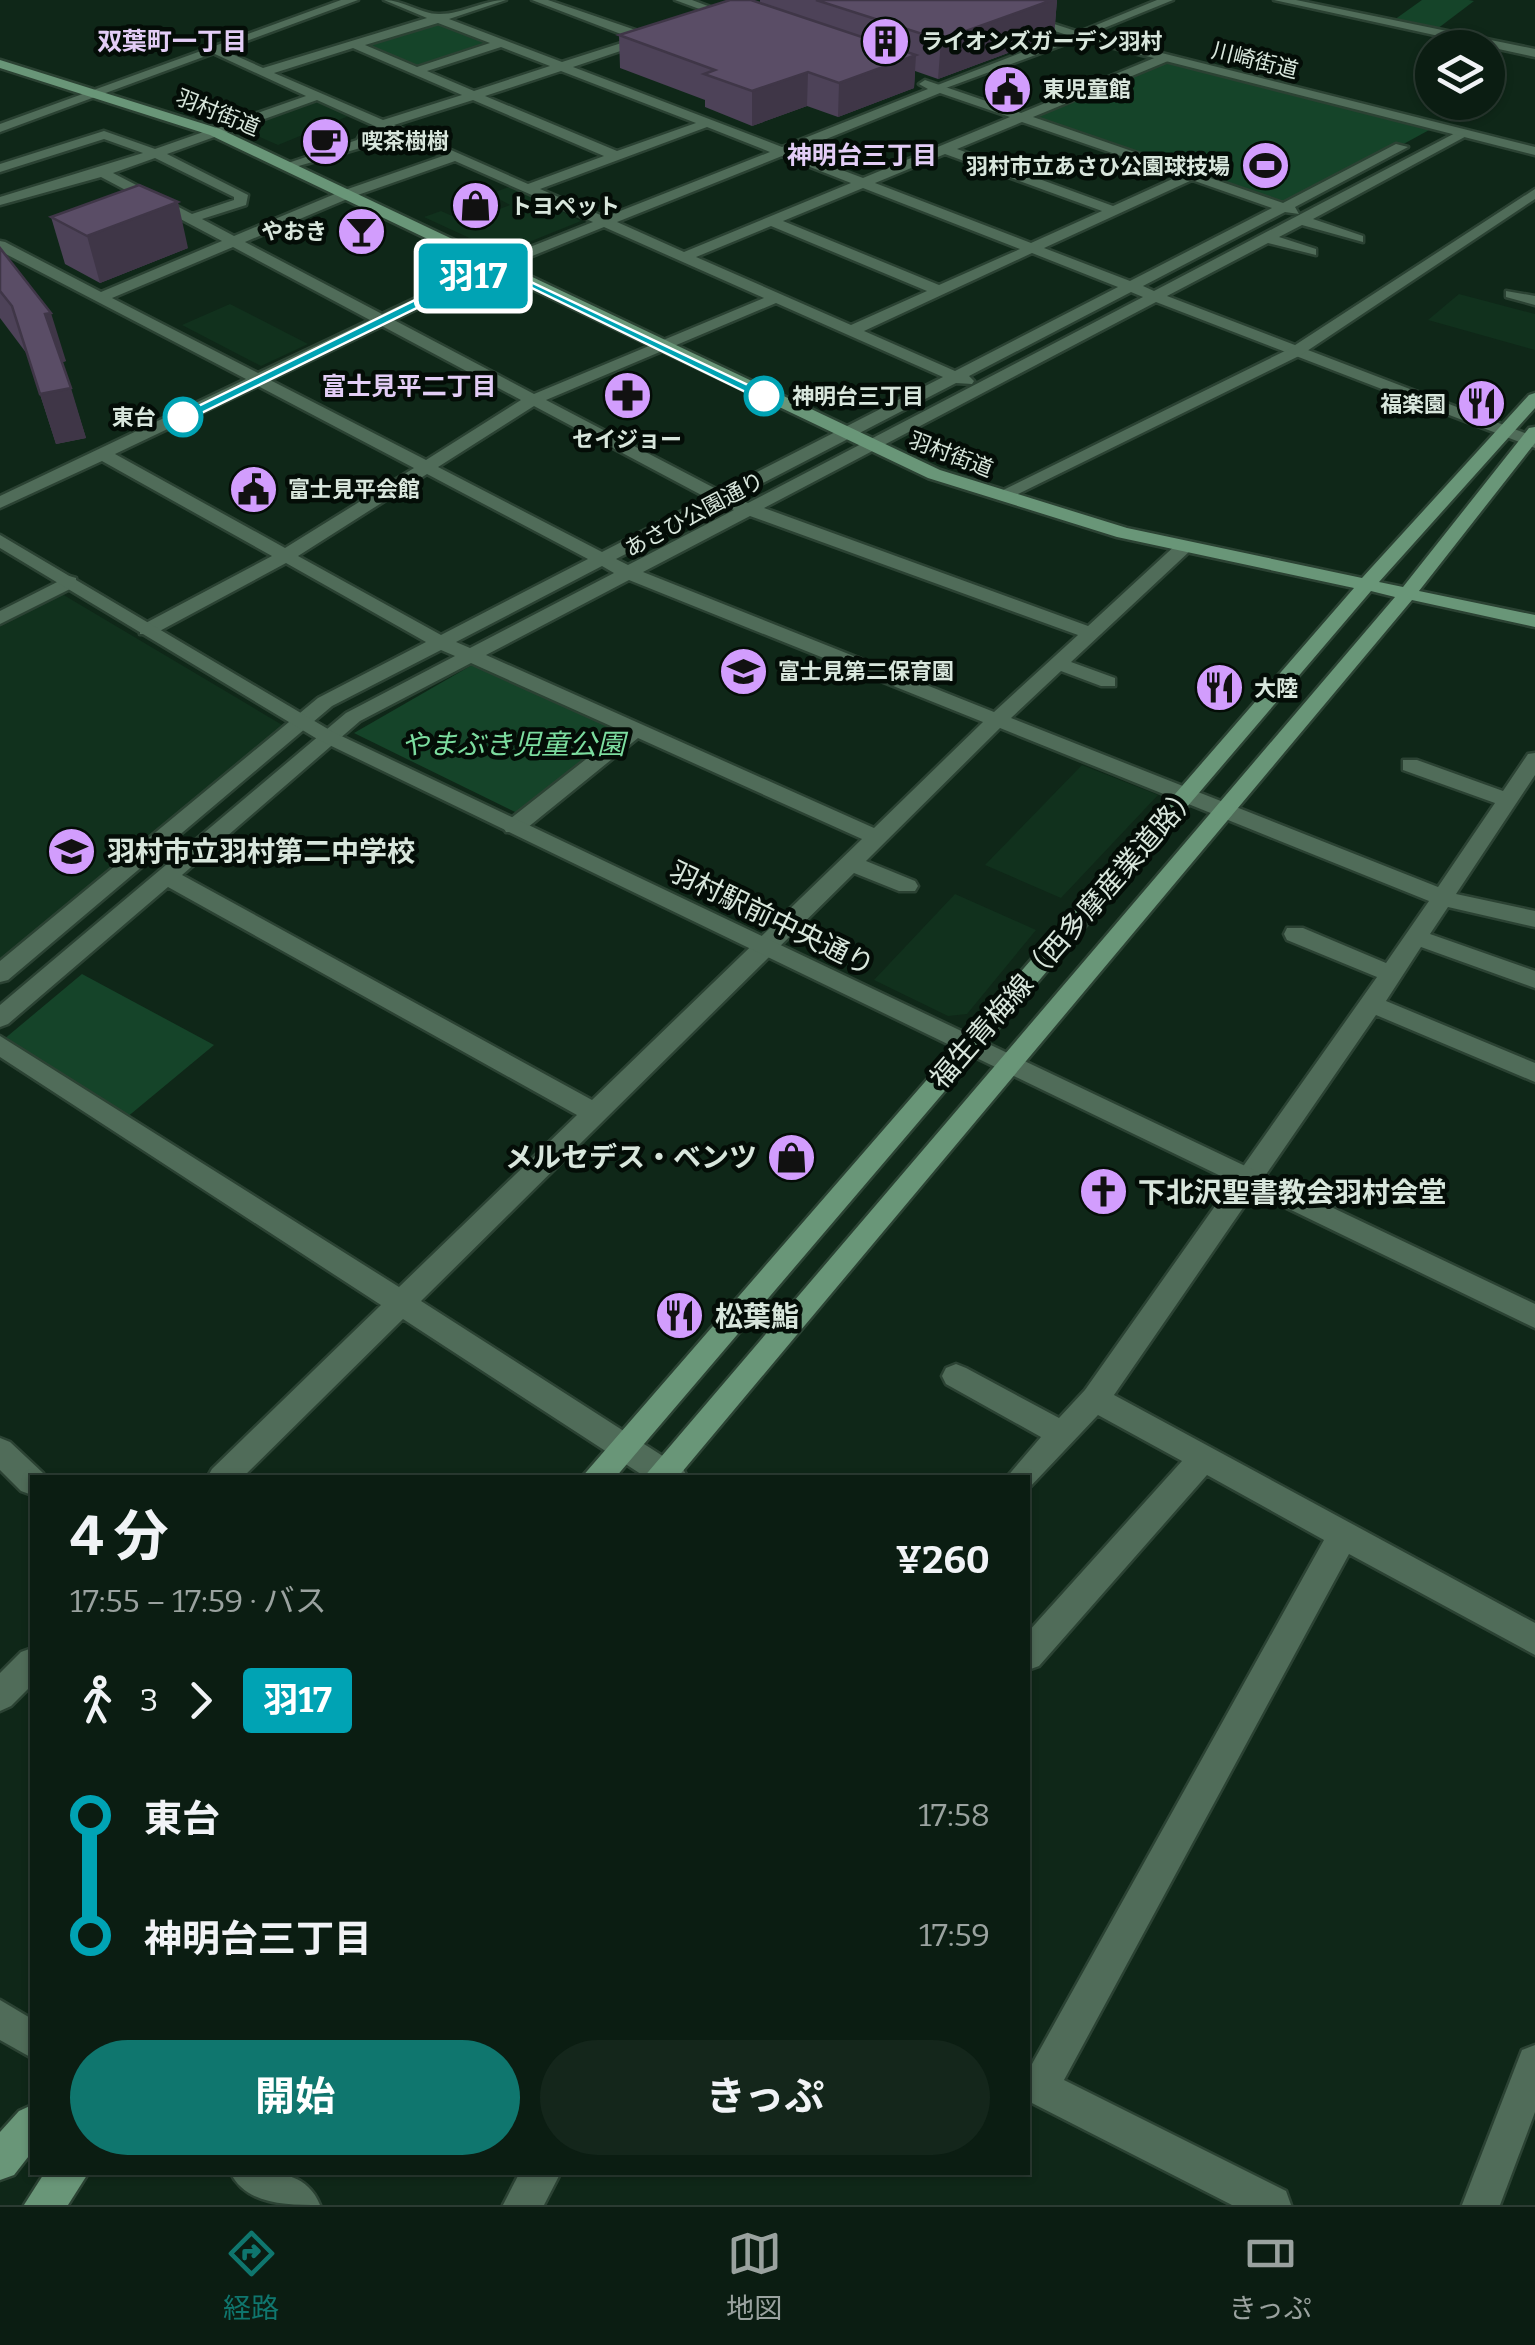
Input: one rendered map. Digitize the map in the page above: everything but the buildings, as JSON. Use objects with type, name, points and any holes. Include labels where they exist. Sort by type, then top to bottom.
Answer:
[{"type":"main road","name":"羽村街道","points":[[3,66],[215,132],[846,435],[1000,496],[1185,546],[1535,620]]},
{"type":"main road","name":"福生青梅線（西多摩産業道路）","points":[[665,1475],[1220,809],[1408,593],[1525,437],[1535,398]]},
{"type":"main road","name":"福生青梅線（西多摩産業道路）","points":[[599,1475],[1367,584],[1525,437]]},
{"type":"main road","points":[[0,2162],[30,2126]]},
{"type":"main road","points":[[43,2205],[68,2175]]},
{"type":"street","points":[[0,128],[352,0]]},
{"type":"street","points":[[390,0],[1295,352],[1525,437]]},
{"type":"street","points":[[263,72],[500,0]]},
{"type":"street","points":[[538,0],[644,39]]},
{"type":"street","points":[[681,0],[759,27]]},
{"type":"street","name":"川崎街道","points":[[968,0],[1164,58],[1535,151]]},
{"type":"street","points":[[1144,0],[1163,2]]},
{"type":"street","points":[[1280,0],[1324,4],[1535,53]]},
{"type":"street","points":[[0,503],[495,266],[1163,2]]},
{"type":"street","points":[[704,20],[749,5]]},
{"type":"street","points":[[290,168],[362,143],[366,136],[385,126],[669,31]]},
{"type":"street","points":[[416,71],[500,43]]},
{"type":"street","points":[[353,44],[616,156]]},
{"type":"street","points":[[210,49],[980,388]]},
{"type":"street","points":[[682,258],[1164,58]]},
{"type":"street","points":[[904,77],[1285,208],[1358,239]]},
{"type":"street","points":[[0,201],[102,172],[317,96]]},
{"type":"street","points":[[526,189],[707,123]]},
{"type":"street","name":"あさひ公園通り","points":[[0,974],[325,702],[1441,126]]},
{"type":"street","name":"あさひ公園通り","points":[[0,1018],[326,736],[472,655],[1466,133]]},
{"type":"street","points":[[0,168],[89,137],[104,136],[156,153],[242,195],[240,202],[190,218]]},
{"type":"street","points":[[945,149],[1114,211]]},
{"type":"street","points":[[101,297],[347,194],[454,157]]},
{"type":"street","points":[[102,172],[720,499],[1090,634]]},
{"type":"street","points":[[851,331],[1190,176]]},
{"type":"street","points":[[1000,496],[1295,352],[1535,193]]},
{"type":"street","points":[[772,220],[940,290]]},
{"type":"street","points":[[1268,238],[1310,252]]},
{"type":"street","points":[[0,245],[628,573],[1442,898],[1535,919]]},
{"type":"street","points":[[1511,294],[1535,301]]},
{"type":"street","points":[[147,630],[284,558],[531,402],[773,299]]},
{"type":"street","points":[[104,455],[440,642],[880,838]]},
{"type":"street","name":"羽村駅前中央通り","points":[[0,540],[326,736],[1535,1317]]},
{"type":"street","points":[[225,1475],[997,720],[1185,546]]},
{"type":"street","points":[[0,618],[68,582]]},
{"type":"street","points":[[1060,664],[1108,682]]},
{"type":"street","points":[[514,827],[636,730]]},
{"type":"street","points":[[1024,1475],[1095,1399],[1372,1004],[1535,759]]},
{"type":"street","points":[[1410,764],[1507,800]]},
{"type":"street","points":[[853,864],[907,886]]},
{"type":"street","points":[[166,876],[596,1114]]},
{"type":"street","points":[[1294,934],[1390,974]]},
{"type":"street","points":[[1416,937],[1535,980]]},
{"type":"street","points":[[1372,1004],[1535,1074]]},
{"type":"street","points":[[0,1045],[665,1475]]},
{"type":"street","points":[[956,1376],[1062,1434]]},
{"type":"street","points":[[1095,1399],[1535,1640]]},
{"type":"street","points":[[0,1450],[30,1480]]},
{"type":"street","points":[[1030,1652],[1204,1457]]},
{"type":"street","points":[[1272,2205],[1034,2084],[1344,1536]]},
{"type":"street","points":[[0,1695],[30,1665]]},
{"type":"street","points":[[0,2018],[30,2039]]},
{"type":"street","points":[[1481,2205],[1535,2063]]},
{"type":"street","points":[[253,2175],[301,2205]]},
{"type":"street","points":[[522,2205],[540,2175]]},
{"type":"shaded area","points":[[319,101],[351,115],[278,145],[239,128]]},
{"type":"shaded area","points":[[511,186],[581,221],[502,253],[424,217],[441,211],[466,222],[510,205],[490,194]]},
{"type":"shaded area","points":[[1459,294],[1535,314],[1535,350],[1428,320]]},
{"type":"shaded area","points":[[230,304],[308,344],[261,366],[182,325]]},
{"type":"shaded area","name":"羽村市立羽村第二中学校","points":[[62,594],[289,729],[0,972],[0,627]]},
{"type":"shaded area","points":[[1082,765],[1158,795],[1061,898],[985,865]]},
{"type":"shaded area","points":[[955,894],[1036,930],[967,1014],[948,1016],[874,980]]},
{"type":"green space","points":[[1422,0],[1474,1],[1437,29],[1394,20]]},
{"type":"green space","points":[[439,22],[495,44],[416,70],[360,46]]},
{"type":"green space","points":[[1166,63],[1431,129],[1288,207],[1028,120]]},
{"type":"green space","name":"やまぶき児童公園","points":[[479,661],[626,732],[521,815],[354,733]]},
{"type":"green space","points":[[82,974],[214,1045],[126,1118],[3,1040]]},
{"type":"bus line","name":"羽17","points":[[183,417],[495,266],[764,396]]},
{"type":"place","name":"ライオンズガーデン羽村","points":[[886,41]]},
{"type":"place","name":"東児童館","points":[[1008,89]]},
{"type":"place","name":"喫茶樹樹","points":[[326,141]]},
{"type":"place","name":"羽村市立あさひ公園球技場","points":[[1265,166]]},
{"type":"place","name":"トヨペット","points":[[475,206]]},
{"type":"place","name":"やおき","points":[[362,231]]},
{"type":"place","name":"セイジョー","points":[[627,395]]},
{"type":"place","name":"神明台三丁目","points":[[764,396]]},
{"type":"place","name":"福楽園","points":[[1481,404]]},
{"type":"place","name":"東台","points":[[183,417]]},
{"type":"place","name":"富士見平会館","points":[[253,489]]},
{"type":"place","name":"富士見第二保育園","points":[[743,671]]},
{"type":"place","name":"大陸","points":[[1219,688]]},
{"type":"place","name":"羽村市立羽村第二中学校","points":[[72,851]]},
{"type":"place","name":"メルセデス・ベンツ","points":[[792,1157]]},
{"type":"place","name":"下北沢聖書教会羽村会堂","points":[[1103,1192]]},
{"type":"place","name":"松葉鮨","points":[[680,1316]]},
{"type":"district","name":"双葉町一丁目","points":[[172,41]]},
{"type":"district","name":"神明台三丁目","points":[[862,155]]},
{"type":"district","name":"富士見平二丁目","points":[[409,386]]}]
